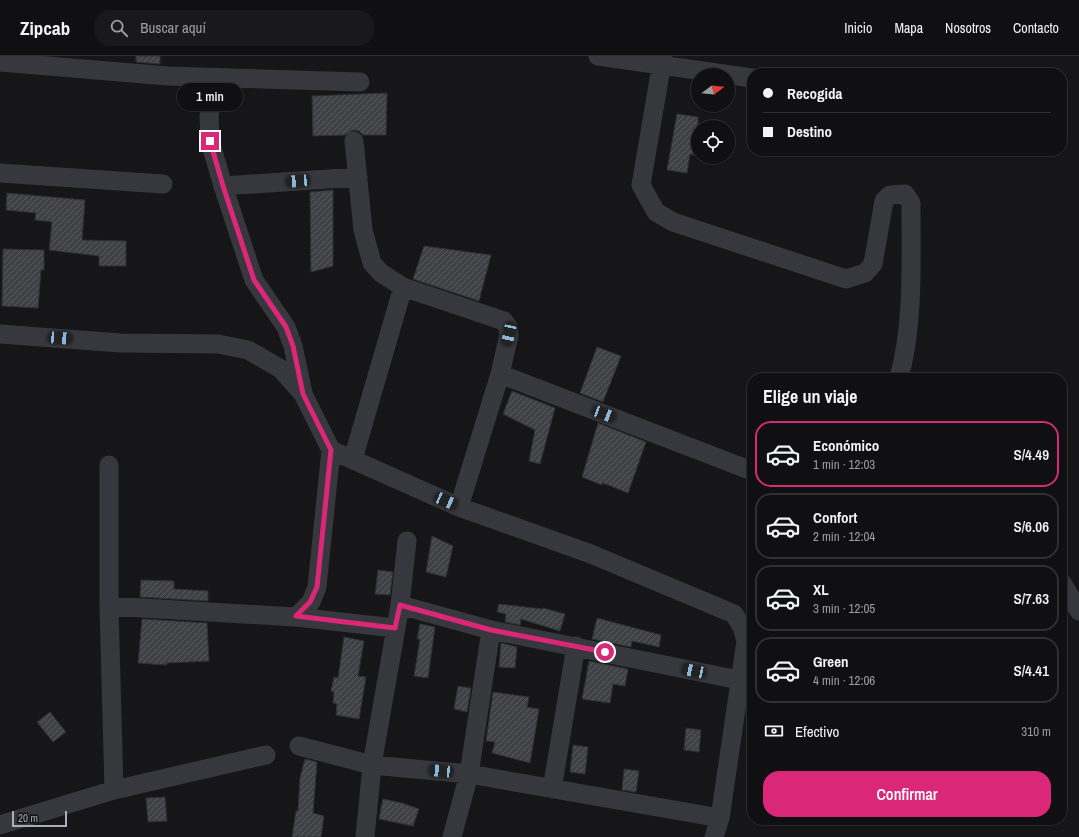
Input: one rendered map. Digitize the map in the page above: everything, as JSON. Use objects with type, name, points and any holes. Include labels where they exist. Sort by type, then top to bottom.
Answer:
[{"type":"street","points":[[598,56],[662,61],[747,77]]},
{"type":"street","points":[[662,61],[641,185],[656,212],[672,222],[846,279],[865,273],[873,264],[884,201],[890,195],[905,194],[911,203],[912,272],[904,359],[900,373]]},
{"type":"street","points":[[0,62],[168,76],[360,82]]},
{"type":"street","points":[[230,78],[212,97],[209,117],[210,141],[254,280],[286,327],[293,346],[303,394]]},
{"type":"street","points":[[354,141],[362,230],[372,263],[381,272],[403,287],[504,321],[508,327],[509,334],[500,374],[459,507]]},
{"type":"street","points":[[0,173],[163,184]]},
{"type":"street","points":[[223,186],[358,177]]},
{"type":"street","points":[[353,459],[403,287]]},
{"type":"street","points":[[0,334],[120,343],[218,344],[248,350],[281,369],[303,394],[331,450],[317,587],[310,602],[296,616]]},
{"type":"street","points":[[500,374],[747,469]]},
{"type":"street","points":[[331,450],[459,507],[591,554],[734,614],[742,627],[746,641],[739,680],[720,818],[714,837]]},
{"type":"street","points":[[109,465],[109,606],[114,790]]},
{"type":"street","points":[[365,837],[372,765],[400,605],[407,541]]},
{"type":"street","points":[[1067,591],[1079,611]]},
{"type":"street","points":[[400,605],[491,630],[739,680]]},
{"type":"street","points":[[109,606],[296,616],[395,628]]},
{"type":"street","points":[[452,837],[469,774],[491,630]]},
{"type":"street","points":[[552,789],[576,646]]},
{"type":"street","points":[[299,746],[372,765],[469,774],[720,818]]},
{"type":"street","points":[[0,825],[114,790],[266,755]]},
{"type":"building","points":[[136,56],[160,56],[160,64],[136,62]]},
{"type":"building","points":[[387,93],[386,135],[363,135],[359,131],[353,130],[345,135],[313,136],[312,96]]},
{"type":"building","points":[[677,114],[698,117],[698,120],[691,120],[691,154],[687,173],[667,170]]},
{"type":"building","points":[[333,190],[333,266],[311,272],[310,192]]},
{"type":"building","points":[[7,193],[85,200],[82,240],[126,241],[126,266],[99,266],[99,256],[49,250],[52,222],[35,220],[36,213],[6,210]]},
{"type":"building","points":[[424,246],[491,255],[479,301],[413,279]]},
{"type":"building","points":[[3,249],[44,250],[44,270],[41,270],[38,308],[2,306]]},
{"type":"building","points":[[597,347],[621,356],[603,402],[580,393]]},
{"type":"building","points":[[512,391],[555,408],[540,464],[529,461],[535,430],[503,414]]},
{"type":"building","points":[[598,423],[646,442],[628,493],[603,483],[602,485],[582,477]]},
{"type":"building","points":[[432,536],[453,546],[446,577],[426,572]]},
{"type":"building","points":[[378,570],[393,572],[390,595],[375,594]]},
{"type":"building","points":[[141,580],[174,581],[174,589],[208,591],[208,601],[140,597]]},
{"type":"building","points":[[499,604],[543,608],[565,614],[560,631],[521,619],[520,625],[505,622],[506,614],[497,612]]},
{"type":"building","points":[[597,618],[661,635],[659,647],[632,641],[631,647],[592,639]]},
{"type":"building","points":[[142,619],[207,623],[209,661],[167,663],[166,665],[138,663]]},
{"type":"building","points":[[420,624],[435,627],[428,678],[414,676],[420,639],[417,639]]},
{"type":"building","points":[[344,637],[364,641],[358,676],[366,677],[359,719],[336,715],[337,704],[333,703],[334,692],[331,691],[334,677],[338,678]]},
{"type":"building","points":[[501,643],[517,647],[515,668],[499,667]]},
{"type":"building","points":[[589,661],[628,669],[625,686],[613,684],[610,703],[582,699]]},
{"type":"building","points":[[458,686],[471,688],[467,712],[454,709]]},
{"type":"building","points":[[493,692],[529,697],[527,707],[539,709],[530,763],[492,753],[495,742],[486,741]]},
{"type":"building","points":[[50,712],[66,732],[53,742],[37,722]]},
{"type":"building","points":[[686,728],[701,730],[699,752],[684,750]]},
{"type":"building","points":[[573,745],[588,747],[585,774],[570,772]]},
{"type":"building","points":[[305,759],[317,762],[313,813],[324,816],[321,837],[292,837],[296,811],[298,811],[300,778]]},
{"type":"building","points":[[624,769],[639,771],[636,792],[622,790]]},
{"type":"building","points":[[165,797],[167,821],[148,822],[146,798]]},
{"type":"building","points":[[383,799],[402,803],[419,809],[413,826],[379,819]]},
{"type":"route","points":[[210,141],[254,280],[286,327],[293,346],[303,394],[331,450],[317,587],[310,602],[296,616],[309,619],[395,628],[400,605],[491,630],[605,652]]}]
